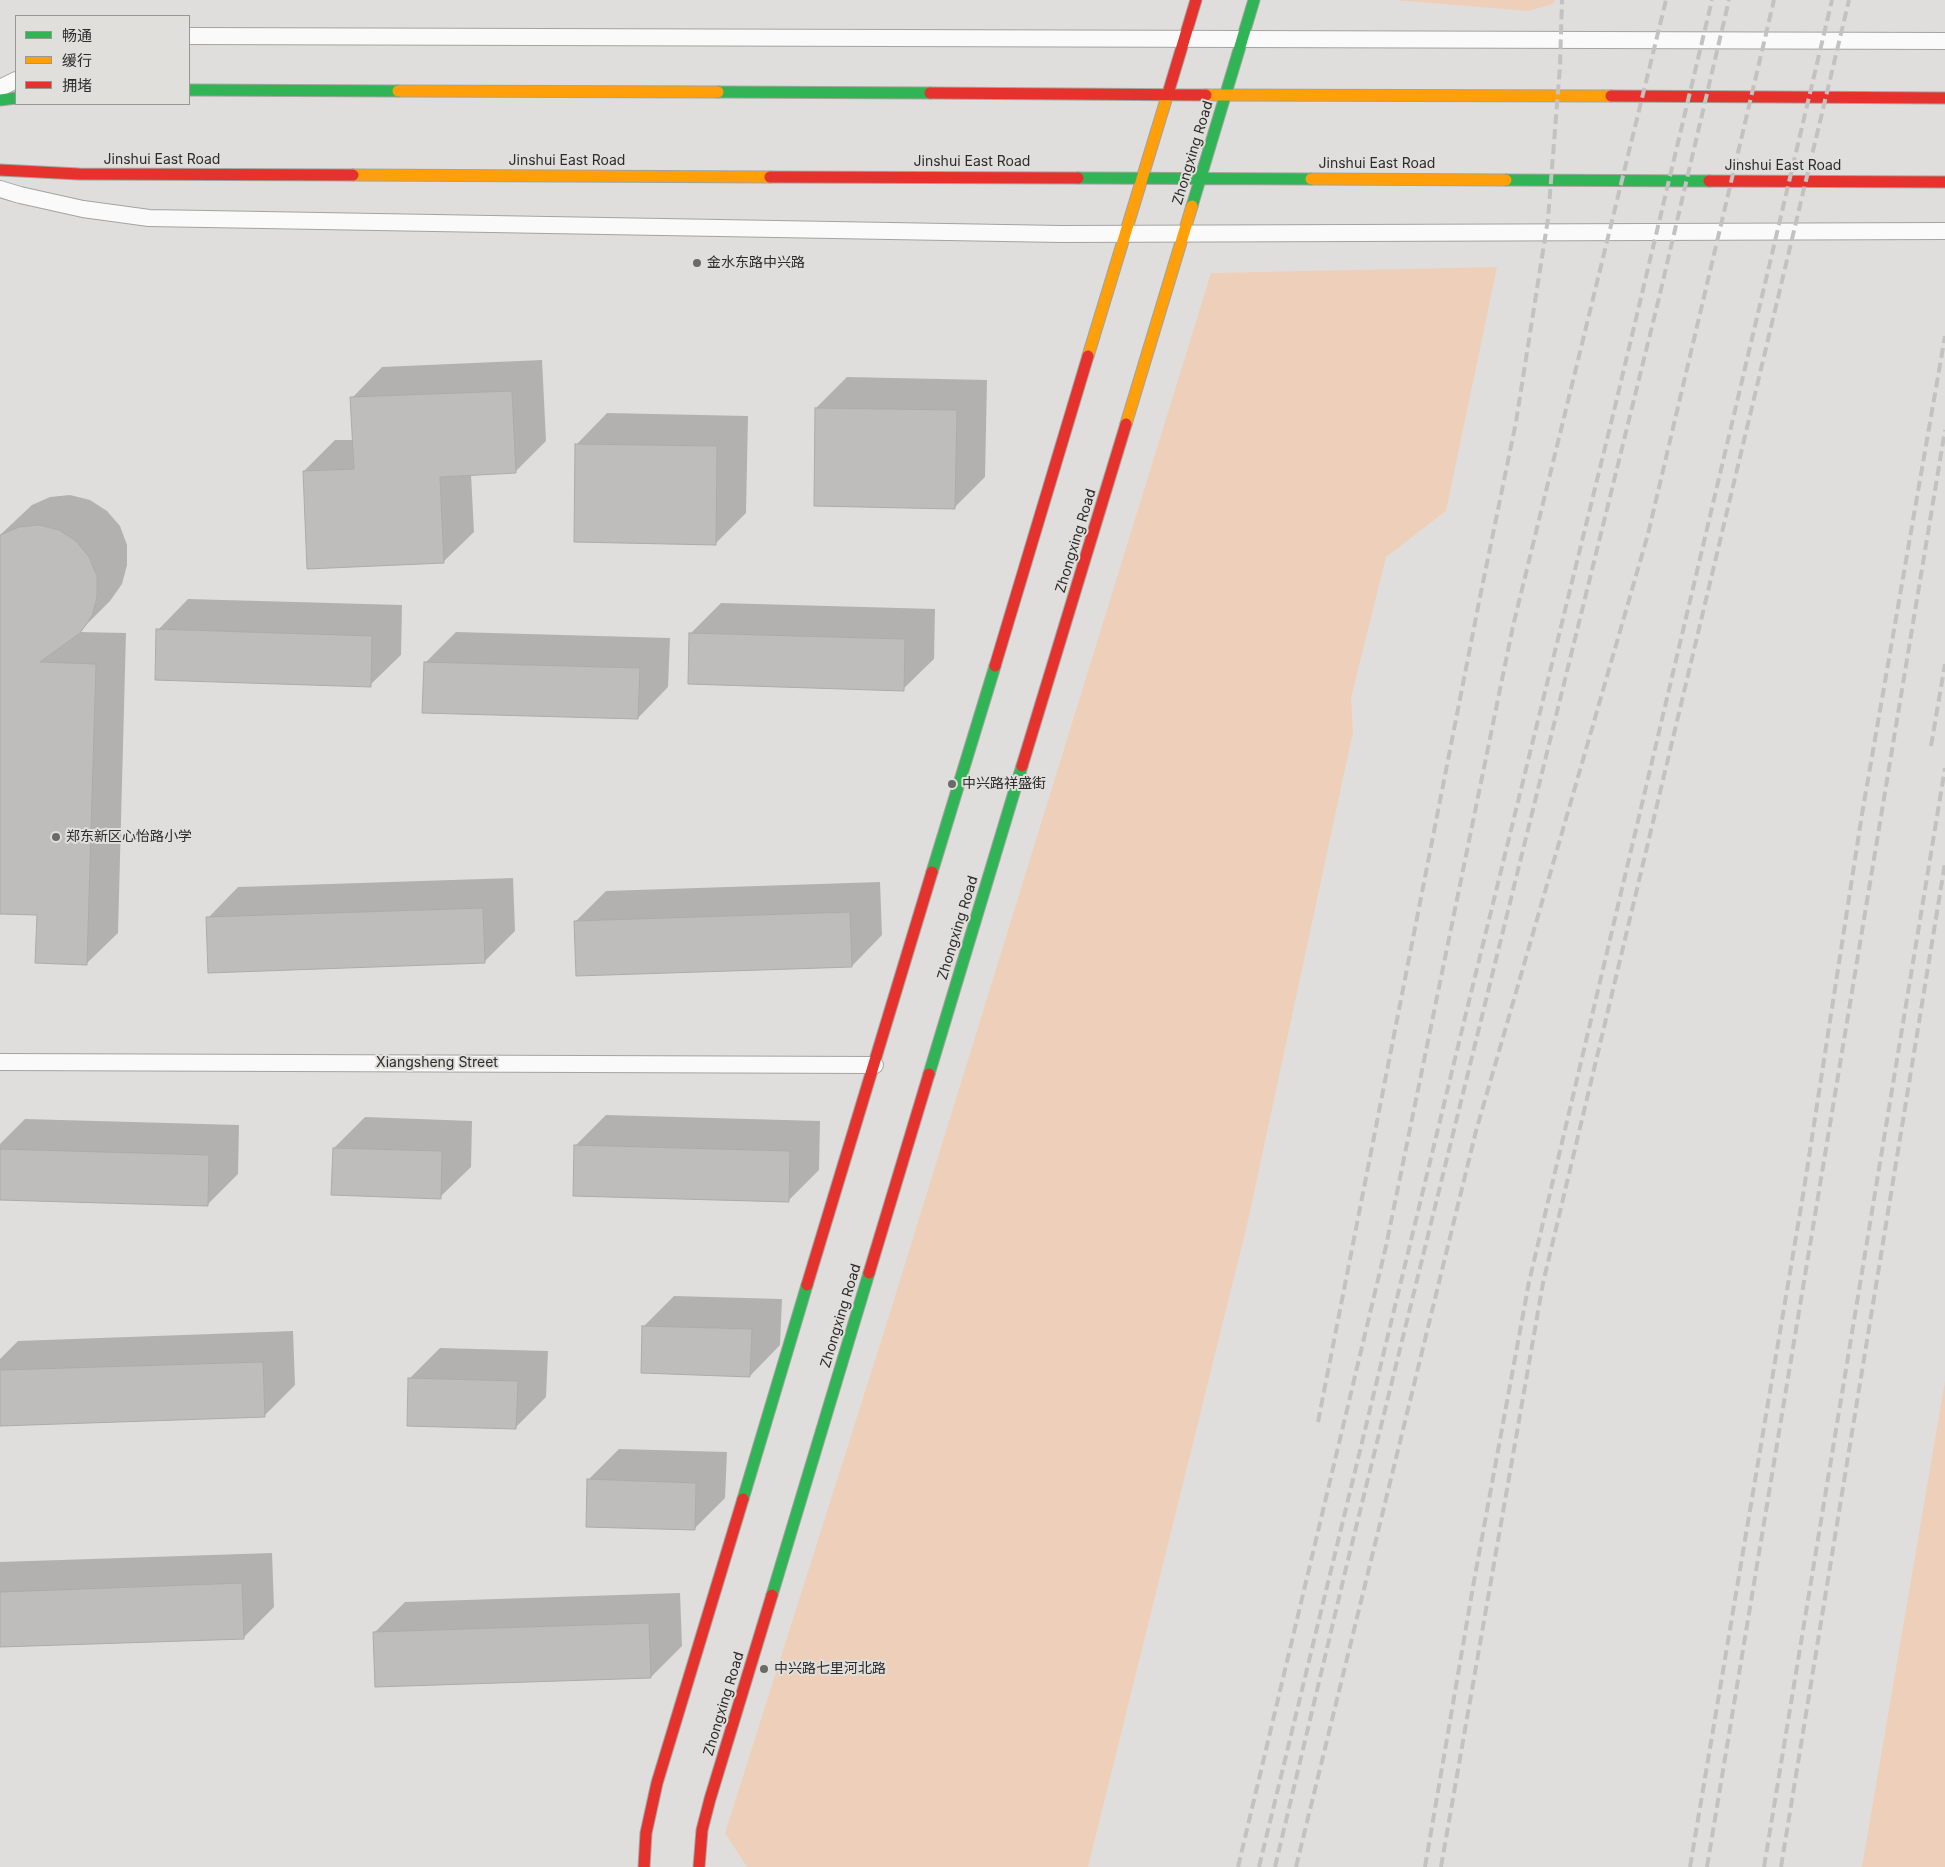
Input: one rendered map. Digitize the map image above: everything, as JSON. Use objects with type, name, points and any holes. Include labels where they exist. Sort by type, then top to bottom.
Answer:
[{"type":"street","points":[[644,1867],[646,1833],[657,1784],[1196,0]]},
{"type":"street","name":"Zhongxing Road","points":[[699,1867],[702,1830],[710,1799],[1254,0]]},
{"type":"street","points":[[190,36],[1945,40]]},
{"type":"street","points":[[0,88],[15,80]]},
{"type":"street","points":[[190,90],[1945,98]]},
{"type":"street","points":[[0,100],[15,98]]},
{"type":"street","name":"Jinshui East Road","points":[[0,170],[79,174],[1945,182]]},
{"type":"street","points":[[0,189],[84,209],[149,218],[1126,234],[1945,231]]},
{"type":"street","name":"Xiangsheng Street","points":[[0,1062],[875,1065]]},
{"type":"shaded area","points":[[1394,0],[1555,0],[1553,4],[1528,11]]},
{"type":"shaded area","points":[[1497,267],[1446,511],[1386,557],[1351,698],[1353,732],[1247,1225],[1088,1867],[747,1867],[725,1833],[883,1335],[1211,273]]},
{"type":"shaded area","points":[[1945,1381],[1945,1867],[1862,1867]]},
{"type":"building","points":[[512,391],[516,473],[440,477],[444,563],[307,569],[303,471],[354,469],[350,397]]},
{"type":"building","points":[[815,408],[957,410],[955,509],[814,506]]},
{"type":"building","points":[[575,444],[717,446],[716,545],[574,542]]},
{"type":"building","name":"郑东新区心怡路小学","points":[[39,525],[59,530],[76,541],[89,557],[97,576],[97,597],[92,616],[80,633],[40,662],[96,664],[87,965],[35,963],[37,915],[0,914],[0,535],[19,527]]},
{"type":"building","points":[[156,629],[372,636],[371,687],[155,680]]},
{"type":"building","points":[[689,633],[905,639],[904,691],[688,684]]},
{"type":"building","points":[[424,662],[640,668],[638,719],[422,713]]},
{"type":"building","points":[[483,908],[485,963],[208,973],[206,917]]},
{"type":"building","points":[[850,912],[852,967],[576,976],[574,921]]},
{"type":"building","points":[[574,1145],[790,1151],[789,1202],[573,1196]]},
{"type":"building","points":[[333,1148],[442,1151],[441,1199],[331,1195]]},
{"type":"building","points":[[0,1149],[209,1155],[208,1206],[0,1200]]},
{"type":"building","points":[[642,1326],[752,1329],[750,1377],[641,1373]]},
{"type":"building","points":[[263,1362],[265,1417],[0,1426],[0,1370]]},
{"type":"building","points":[[408,1378],[518,1381],[516,1429],[407,1426]]},
{"type":"building","points":[[587,1479],[696,1483],[695,1530],[586,1527]]},
{"type":"building","points":[[242,1583],[244,1639],[0,1647],[0,1592]]},
{"type":"building","points":[[649,1623],[651,1678],[375,1687],[373,1632]]},
{"type":"railway","points":[[1318,1422],[1516,422],[1548,219],[1560,66],[1562,0]]},
{"type":"railway","points":[[1238,1867],[1386,1246],[1513,626],[1666,0]]},
{"type":"railway","points":[[1259,1867],[1613,415],[1712,0]]},
{"type":"railway","points":[[1275,1867],[1347,1564],[1658,302],[1729,0]]},
{"type":"railway","points":[[1296,1867],[1476,1131],[1648,534],[1774,0]]},
{"type":"railway","points":[[1425,1867],[1474,1581],[1529,1282],[1832,0]]},
{"type":"railway","points":[[1441,1867],[1543,1283],[1849,0]]},
{"type":"railway","points":[[1690,1867],[1804,1189],[1862,814],[1945,336]]},
{"type":"railway","points":[[1707,1867],[1945,430]]},
{"type":"railway","points":[[1931,746],[1945,664]]},
{"type":"railway","points":[[1764,1867],[1945,768]]},
{"type":"railway","points":[[1781,1867],[1945,863]]},
{"type":"traffic: fast","points":[[1192,206],[1254,0]]},
{"type":"traffic: fast","points":[[190,90],[398,91]]},
{"type":"traffic: fast","points":[[718,92],[930,93]]},
{"type":"traffic: fast","points":[[0,100],[15,98]]},
{"type":"traffic: fast","points":[[1078,178],[1311,179]]},
{"type":"traffic: fast","points":[[1506,180],[1709,181]]},
{"type":"traffic: fast","points":[[932,872],[995,666]]},
{"type":"traffic: fast","points":[[929,1074],[1022,766]]},
{"type":"traffic: fast","points":[[772,1595],[869,1273]]},
{"type":"traffic: fast","points":[[743,1499],[807,1285]]},
{"type":"traffic: slow","points":[[1088,356],[1169,90]]},
{"type":"traffic: slow","points":[[398,91],[718,92]]},
{"type":"traffic: slow","points":[[1206,95],[1611,96]]},
{"type":"traffic: slow","points":[[353,175],[770,177]]},
{"type":"traffic: slow","points":[[1311,179],[1506,180]]},
{"type":"traffic: slow","points":[[1126,424],[1192,206]]},
{"type":"traffic: jam","points":[[1169,90],[1196,0]]},
{"type":"traffic: jam","points":[[930,93],[1206,95]]},
{"type":"traffic: jam","points":[[1611,96],[1945,98]]},
{"type":"traffic: jam","points":[[0,170],[79,174],[353,175]]},
{"type":"traffic: jam","points":[[770,177],[1078,178]]},
{"type":"traffic: jam","points":[[1709,181],[1945,182]]},
{"type":"traffic: jam","points":[[995,666],[1088,356]]},
{"type":"traffic: jam","points":[[1022,766],[1126,424]]},
{"type":"traffic: jam","points":[[807,1285],[932,872]]},
{"type":"traffic: jam","points":[[869,1273],[929,1074]]},
{"type":"traffic: jam","points":[[644,1867],[646,1833],[657,1783],[743,1499]]},
{"type":"traffic: jam","points":[[699,1867],[702,1830],[710,1799],[772,1595]]},
{"type":"place","name":"金水东路中兴路","points":[[697,263]]},
{"type":"place","name":"中兴路祥盛街","points":[[952,784]]},
{"type":"place","name":"郑东新区心怡路小学","points":[[56,837]]},
{"type":"place","name":"中兴路七里河北路","points":[[764,1669]]}]
